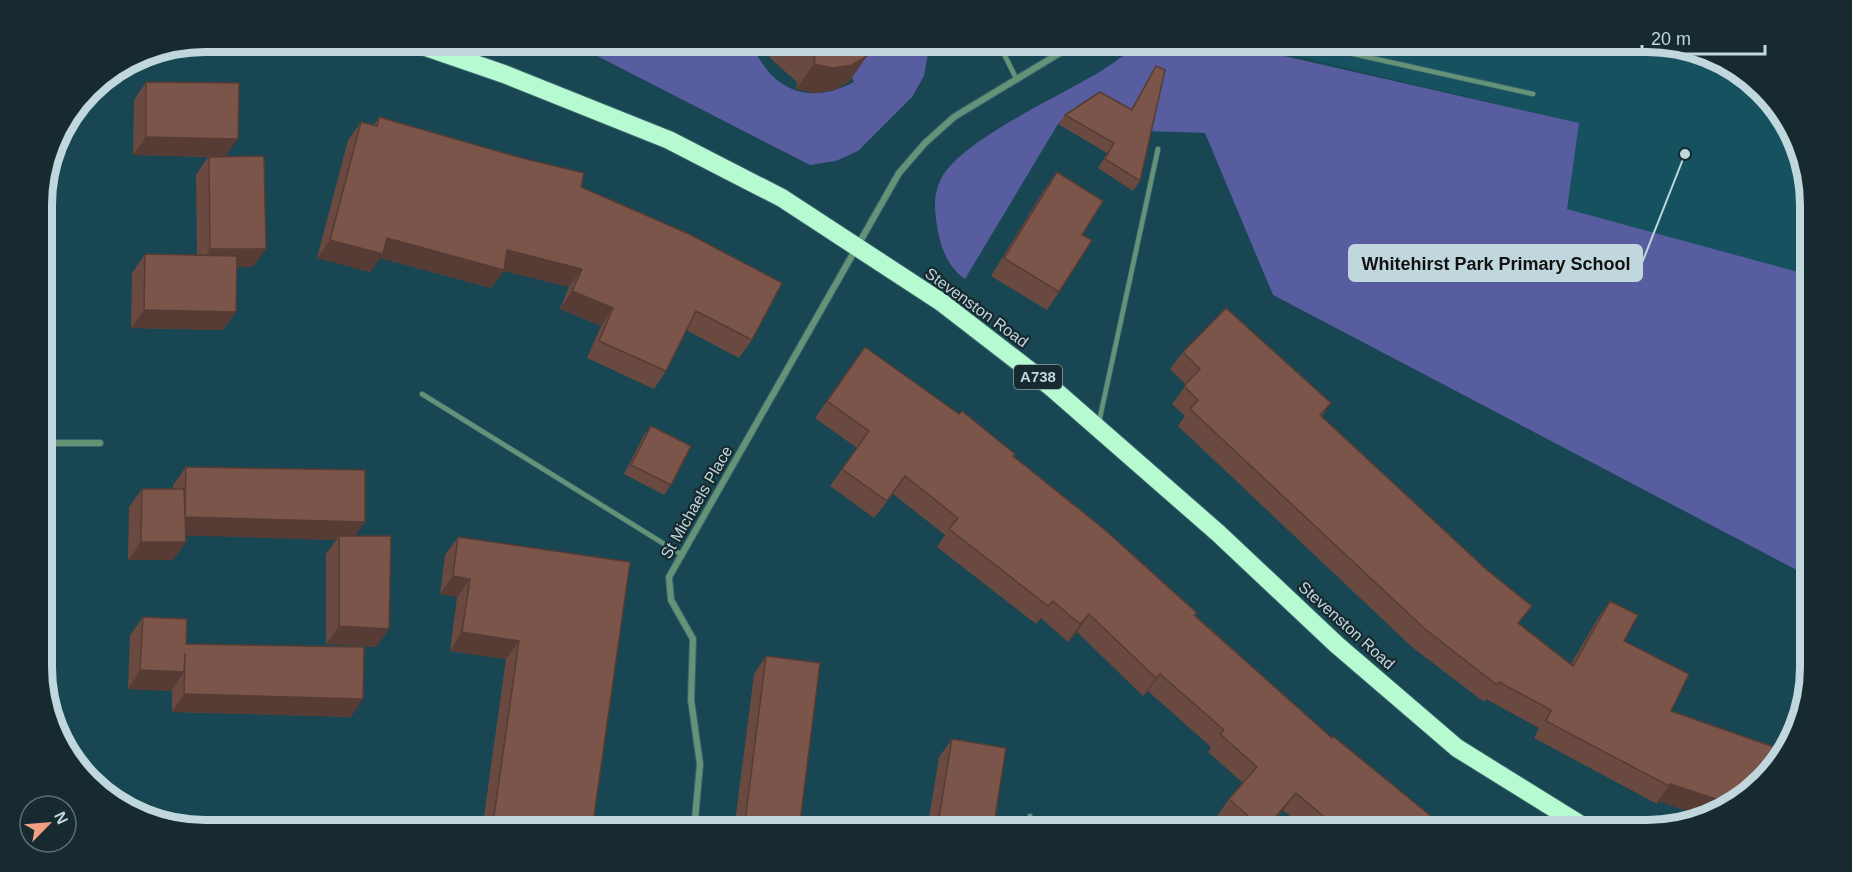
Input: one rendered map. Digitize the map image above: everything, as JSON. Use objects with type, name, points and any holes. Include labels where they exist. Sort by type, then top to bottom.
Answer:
[{"type":"highway","name":"Stevenston Road","points":[[440,52],[504,74],[669,140],[782,198],[941,302],[1052,387],[1218,533],[1337,645],[1457,748],[1571,819]]},
{"type":"street","name":"St Michaels Place","points":[[695,820],[700,764],[691,700],[693,639],[671,600],[669,577],[899,173],[925,143],[954,117],[1062,52]]},
{"type":"street","points":[[52,443],[100,443]]},
{"type":"lane","points":[[1003,52],[1017,80]]},
{"type":"lane","points":[[1345,52],[1533,94]]},
{"type":"lane","points":[[1098,428],[1158,149]]},
{"type":"lane","points":[[422,393],[681,555]]},
{"type":"shaded area","points":[[590,52],[756,52],[769,72],[780,83],[806,93],[821,93],[854,82],[849,71],[867,52],[928,52],[924,76],[912,97],[858,151],[836,161],[810,165]]},
{"type":"shaded area","points":[[1127,52],[1267,52],[1579,123],[1567,209],[1800,273],[1800,572],[1273,295],[1205,133],[1146,131],[1093,101],[1058,124],[965,279],[959,275],[944,252],[935,212],[938,186],[952,164],[991,134]]},
{"type":"shaded area","points":[[1296,52],[1646,52],[1676,55],[1705,64],[1723,73],[1755,97],[1779,129],[1788,147],[1794,166],[1800,206],[1800,273],[1566,209],[1578,123],[1295,56]]},
{"type":"building","points":[[809,52],[866,52],[867,56],[852,65],[832,68],[814,64],[815,57]]},
{"type":"building","points":[[1156,66],[1165,70],[1140,181],[1105,159],[1114,143],[1065,115],[1100,92],[1132,110]]},
{"type":"building","points":[[146,82],[239,83],[238,139],[146,137]]},
{"type":"building","points":[[379,117],[518,157],[584,173],[581,187],[689,234],[782,283],[752,340],[696,311],[666,371],[599,341],[613,308],[572,291],[582,269],[507,250],[504,270],[387,238],[383,254],[330,240],[361,122],[377,126]]},
{"type":"building","points":[[264,156],[266,249],[210,249],[209,157]]},
{"type":"building","points":[[1057,172],[1103,201],[1082,235],[1092,240],[1059,292],[1004,258]]},
{"type":"building","points":[[145,254],[237,256],[236,312],[144,310]]},
{"type":"building","points":[[1226,308],[1331,403],[1320,415],[1487,570],[1532,606],[1518,623],[1573,666],[1610,601],[1638,615],[1624,641],[1689,674],[1671,711],[1774,747],[1775,750],[1755,775],[1720,800],[1670,784],[1669,786],[1546,721],[1551,710],[1499,682],[1497,685],[1425,629],[1190,409],[1198,400],[1184,386],[1200,369],[1183,352]]},
{"type":"building","points":[[865,347],[959,414],[962,411],[1015,454],[1013,456],[1104,529],[1197,613],[1194,615],[1332,738],[1333,736],[1435,819],[1327,819],[1296,793],[1273,819],[1252,819],[1229,799],[1257,767],[1220,734],[1224,730],[1160,674],[1156,678],[1089,614],[1080,624],[1053,601],[1048,606],[949,529],[958,518],[905,476],[887,501],[842,469],[869,431],[827,401]]},
{"type":"building","points":[[651,426],[691,446],[671,485],[631,465]]},
{"type":"building","points":[[186,467],[365,470],[365,522],[185,517]]},
{"type":"building","points":[[142,489],[184,489],[186,542],[141,542]]},
{"type":"building","points":[[339,536],[391,536],[389,629],[339,626]]},
{"type":"building","points":[[458,537],[630,562],[593,820],[493,820],[519,641],[462,632],[470,579],[453,576]]},
{"type":"building","points":[[143,617],[187,619],[186,644],[364,647],[363,699],[184,694],[185,653],[184,672],[140,670]]},
{"type":"building","points":[[766,656],[820,663],[800,820],[745,820]]},
{"type":"building","points":[[952,739],[1006,748],[995,819],[939,819]]},
{"type":"place","name":"Whitehirst Park Primary School","points":[[1685,154]]}]
